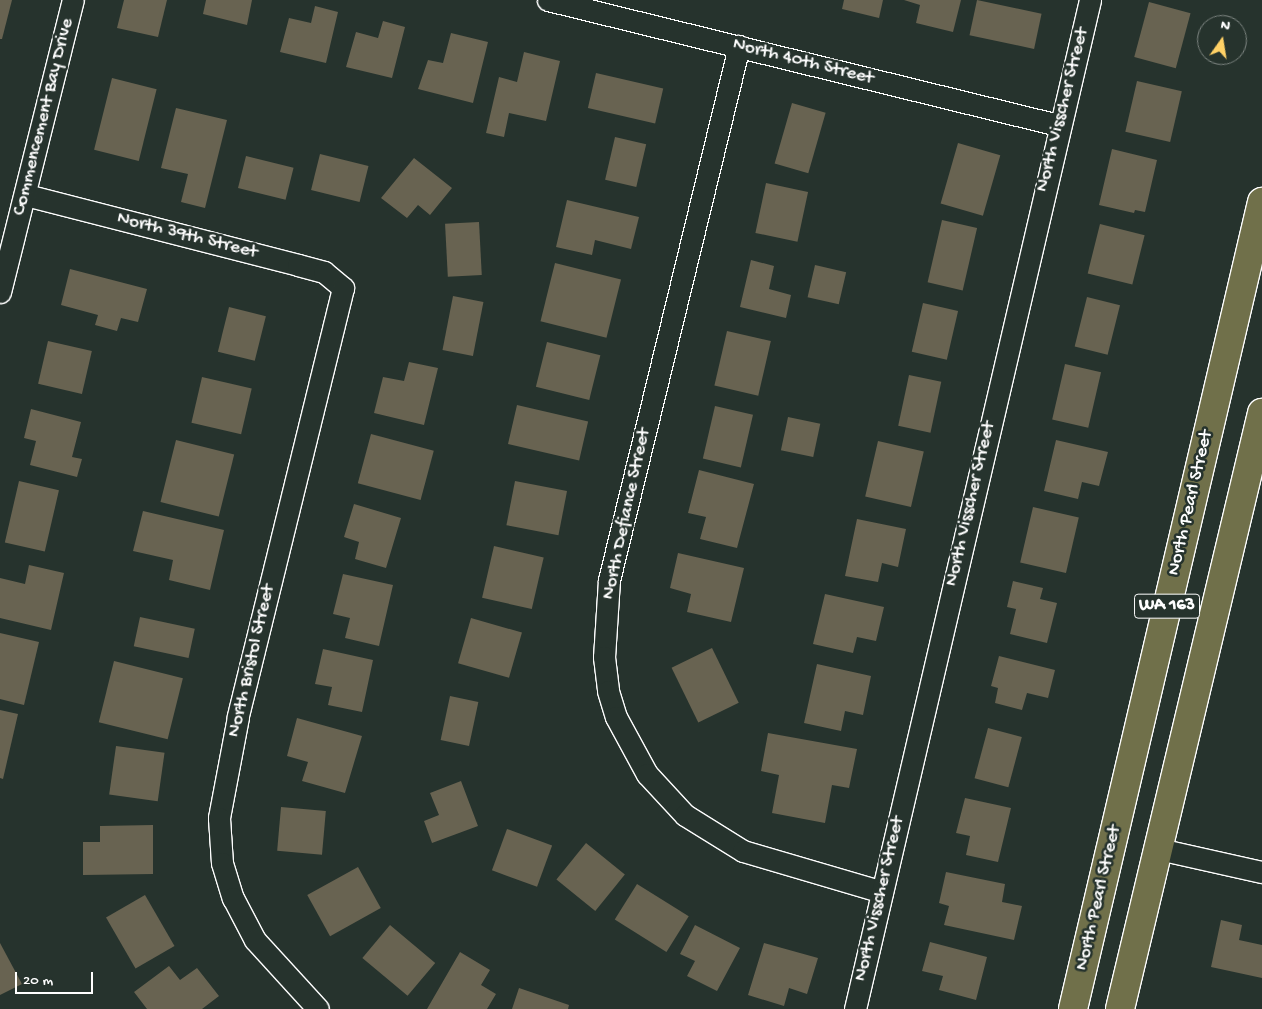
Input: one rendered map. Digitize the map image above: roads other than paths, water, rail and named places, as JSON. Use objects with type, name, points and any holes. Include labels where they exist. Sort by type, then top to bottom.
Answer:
[{"type":"main road","name":"North Pearl Street","points":[[1073,1009],[1262,202]]},
{"type":"main road","name":"WA 163","points":[[1120,1009],[1262,413]]},
{"type":"street","name":"Commencement Bay Drive","points":[[0,292],[26,195],[73,0]]},
{"type":"street","name":"North 40th Street","points":[[548,0],[1058,125]]},
{"type":"street","name":"North Visscher Street","points":[[855,1009],[1058,125],[1090,0]]},
{"type":"street","name":"North Defiance Street","points":[[739,46],[609,580],[604,657],[608,691],[616,717],[647,774],[685,815],[743,851],[882,892]]},
{"type":"street","name":"North 39th Street","points":[[26,195],[298,264],[324,272],[343,288]]},
{"type":"street","name":"North Bristol Street","points":[[318,1009],[255,940],[233,898],[222,863],[219,818],[238,717],[343,288]]},
{"type":"street","points":[[1159,849],[1262,872]]}]
